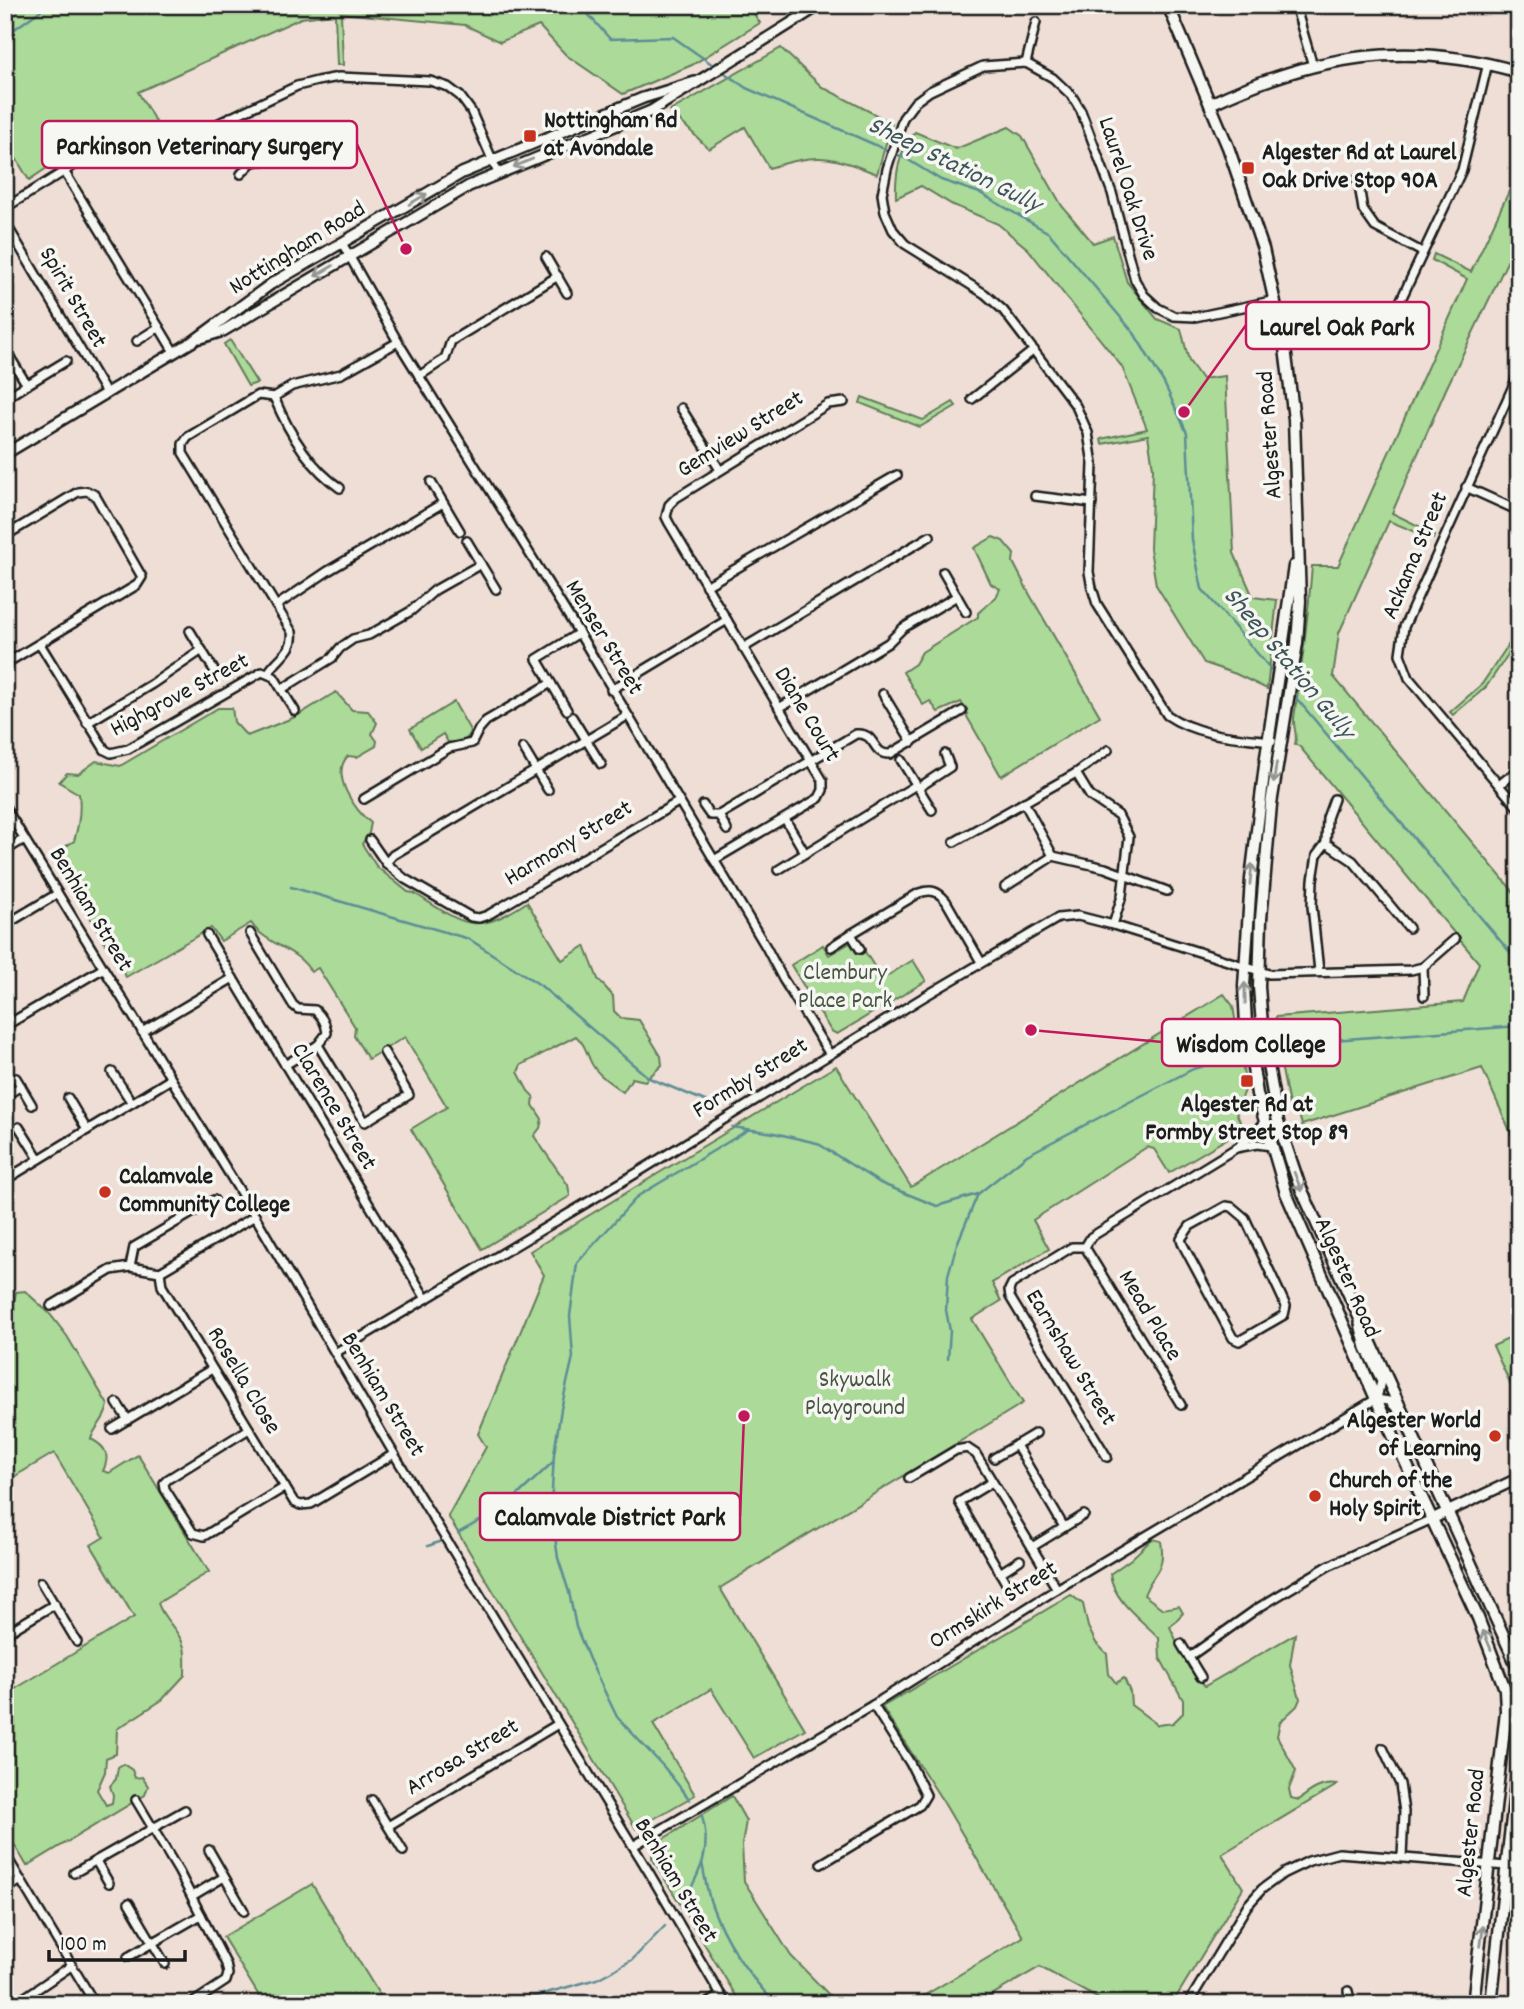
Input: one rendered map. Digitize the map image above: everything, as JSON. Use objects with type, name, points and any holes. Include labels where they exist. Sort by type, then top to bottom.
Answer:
[{"type":"main road","name":"Algester Road","points":[[1168,5],[1248,201],[1276,300],[1294,419],[1300,601],[1293,666],[1271,804],[1259,971],[1263,1037],[1278,1122],[1299,1184],[1519,1670]]},
{"type":"main road","points":[[1210,104],[1270,79],[1343,58],[1389,54],[1452,57],[1519,72]]},
{"type":"main road","name":"Algester Road","points":[[1297,546],[1251,879],[1245,967],[1246,1024],[1257,1094],[1286,1193],[1376,1399],[1478,1619],[1505,1689],[1506,1711],[1474,2004]]},
{"type":"main road","name":"Algester Road","points":[[1491,2004],[1519,1756]]},
{"type":"street","name":"Nottingham Road","points":[[195,340],[223,331],[469,186],[652,111],[820,5]]},
{"type":"street","points":[[1295,5],[1313,66]]},
{"type":"street","points":[[1036,22],[1026,63],[983,66],[930,91],[915,102],[903,118],[887,169],[882,194],[885,212],[893,230],[905,244],[985,294],[1003,310],[1076,406],[1088,433],[1093,464],[1089,572],[1097,604],[1167,715],[1183,726],[1200,732],[1280,742]]},
{"type":"street","name":"Laurel Oak Drive","points":[[1026,63],[1053,78],[1072,96],[1081,111],[1112,193],[1135,280],[1151,302],[1174,316],[1195,317],[1276,300]]},
{"type":"street","points":[[1389,325],[1462,170],[1488,63]]},
{"type":"street","points":[[6,205],[107,145],[122,142],[162,148],[297,86],[339,77],[430,81],[448,87],[460,96],[471,111],[498,173]]},
{"type":"street","name":"Nottingham Road","points":[[5,454],[195,340],[271,284],[462,173],[643,98],[695,82]]},
{"type":"street","points":[[230,117],[252,163]]},
{"type":"street","points":[[241,174],[252,163],[267,160]]},
{"type":"street","points":[[64,171],[174,352]]},
{"type":"street","points":[[1358,179],[1363,210],[1375,227],[1422,252]]},
{"type":"street","name":"Spirit Street","points":[[5,222],[106,393]]},
{"type":"street","name":"Menser Street","points":[[342,243],[398,342],[579,633],[829,1054]]},
{"type":"street","points":[[546,257],[568,293]]},
{"type":"street","points":[[419,376],[445,359],[451,341],[558,276]]},
{"type":"street","points":[[137,341],[159,327]]},
{"type":"street","points":[[268,673],[277,660],[289,650],[293,641],[292,632],[183,453],[183,444],[188,436],[258,395],[274,397],[292,386],[341,374],[398,342]]},
{"type":"street","points":[[5,349],[27,385]]},
{"type":"street","points":[[972,399],[1034,350]]},
{"type":"street","points":[[5,398],[66,362]]},
{"type":"street","name":"Ackama Street","points":[[1519,373],[1404,627],[1400,654],[1409,678],[1519,809]]},
{"type":"street","points":[[274,397],[280,413],[313,466],[340,488]]},
{"type":"street","name":"Gemview Street","points":[[727,620],[666,517],[669,505],[720,470],[828,404],[844,402]]},
{"type":"street","points":[[681,408],[720,470]]},
{"type":"street","points":[[706,586],[897,475]]},
{"type":"street","points":[[430,482],[460,531]]},
{"type":"street","points":[[1466,487],[1519,510]]},
{"type":"street","points":[[5,536],[78,492],[87,491],[95,495],[142,577],[137,585],[5,664]]},
{"type":"street","points":[[1035,496],[1092,503]]},
{"type":"street","points":[[276,606],[328,571],[443,503]]},
{"type":"street","points":[[743,648],[930,536]]},
{"type":"street","points":[[467,541],[496,589]]},
{"type":"street","points":[[282,689],[332,658],[353,639],[369,635],[411,611],[435,590],[481,564]]},
{"type":"street","points":[[943,572],[967,612]]},
{"type":"street","points":[[779,708],[888,643],[903,628],[957,596]]},
{"type":"street","points":[[611,690],[727,620]]},
{"type":"street","name":"Diane Court","points":[[714,860],[819,798],[823,790],[823,781],[727,620]]},
{"type":"street","points":[[190,631],[217,675]]},
{"type":"street","points":[[579,633],[537,659],[600,764]]},
{"type":"street","name":"Highgrove Street","points":[[40,644],[105,750],[111,754],[119,753],[254,674],[262,672],[274,677],[295,711]]},
{"type":"street","points":[[88,723],[202,650]]},
{"type":"street","points":[[364,799],[449,748],[472,743],[486,721],[551,683]]},
{"type":"street","points":[[883,694],[912,742]]},
{"type":"street","points":[[703,805],[710,815],[719,815],[856,734],[864,733],[884,754],[890,754],[962,711]]},
{"type":"street","points":[[370,840],[386,863],[393,855],[627,716]]},
{"type":"street","points":[[523,748],[548,790]]},
{"type":"street","points":[[954,842],[1076,773],[1108,750]]},
{"type":"street","points":[[778,870],[950,767],[945,754]]},
{"type":"street","points":[[901,760],[932,810]]},
{"type":"street","points":[[1499,785],[1519,769]]},
{"type":"street","points":[[1076,773],[1090,796],[1118,815],[1129,837],[1125,876],[1113,925]]},
{"type":"street","points":[[1319,971],[1312,906],[1313,880],[1317,855],[1326,843],[1327,818],[1334,799]]},
{"type":"street","name":"Harmony Street","points":[[386,863],[428,892],[471,917],[479,918],[678,802]]},
{"type":"street","points":[[1024,802],[1053,856]]},
{"type":"street","name":"Benhiam Street","points":[[5,807],[255,1216],[394,1454],[726,2004]]},
{"type":"street","points":[[719,815],[727,830]]},
{"type":"street","points":[[785,819],[805,853]]},
{"type":"street","points":[[5,851],[24,839]]},
{"type":"street","points":[[1326,843],[1353,861],[1409,928]]},
{"type":"street","points":[[1005,887],[1053,856],[1105,868],[1167,891]]},
{"type":"street","points":[[831,947],[919,893],[930,890],[940,893],[946,901],[981,962]]},
{"type":"street","points":[[5,925],[57,894]]},
{"type":"street","name":"Formby Street","points":[[335,1353],[1058,918],[1078,916],[1113,925],[1272,974],[1411,970],[1423,967]]},
{"type":"street","points":[[250,933],[293,1005],[298,1009],[315,1010],[322,1017],[327,1033],[318,1045],[285,1065]]},
{"type":"street","name":"Clarence Street","points":[[207,934],[426,1299]]},
{"type":"street","points":[[851,934],[860,949]]},
{"type":"street","points":[[1424,996],[1423,967],[1455,939]]},
{"type":"street","points":[[5,1026],[103,969]]},
{"type":"street","points":[[142,1032],[233,978]]},
{"type":"street","points":[[318,1045],[365,1122],[410,1095],[384,1052]]},
{"type":"street","points":[[112,1072],[132,1103]]},
{"type":"street","points":[[16,1078],[32,1105]]},
{"type":"street","points":[[5,1180],[171,1079]]},
{"type":"street","points":[[5,1096],[21,1086]]},
{"type":"street","points":[[68,1098],[87,1130]]},
{"type":"street","points":[[1236,1148],[1265,1123]]},
{"type":"street","points":[[19,1127],[39,1159]]},
{"type":"street","name":"Earnshaw Street","points":[[1107,1457],[1010,1297],[1009,1290],[1016,1280],[1072,1247],[1085,1247],[1091,1237],[1236,1148],[1257,1144],[1271,1146]]},
{"type":"street","points":[[130,1267],[134,1247],[214,1200]]},
{"type":"street","points":[[1226,1206],[1239,1211],[1245,1218],[1286,1306],[1284,1315],[1246,1339],[1239,1342],[1233,1338],[1182,1245],[1183,1233],[1190,1226],[1226,1206]]},
{"type":"street","points":[[51,1306],[111,1270],[130,1267],[160,1272],[255,1216]]},
{"type":"street","name":"Mead Place","points":[[1085,1247],[1181,1405]]},
{"type":"street","name":"Rosella Close","points":[[160,1272],[162,1286],[294,1502],[300,1505],[311,1504],[394,1454]]},
{"type":"street","points":[[1352,1300],[1365,1348],[1381,1381],[1376,1399],[1389,1401],[1404,1416]]},
{"type":"street","points":[[112,1430],[212,1369]]},
{"type":"street","name":"Ormskirk Street","points":[[633,1846],[873,1705],[1057,1589],[1376,1399]]},
{"type":"street","points":[[117,1403],[128,1420]]},
{"type":"street","points":[[249,1429],[167,1479],[164,1483],[165,1489],[193,1533],[204,1536],[285,1487]]},
{"type":"street","points":[[994,1458],[1036,1433]]},
{"type":"street","points":[[1016,1445],[1064,1527]]},
{"type":"street","points":[[909,1478],[956,1450],[967,1448],[976,1454],[1057,1589]]},
{"type":"street","points":[[1189,1657],[1258,1608],[1328,1566],[1519,1478]]},
{"type":"street","points":[[992,1482],[959,1502],[1010,1590]]},
{"type":"street","points":[[1032,1547],[1084,1515]]},
{"type":"street","points":[[1000,1573],[1020,1560]]},
{"type":"street","points":[[41,1582],[77,1642]]},
{"type":"street","points":[[5,1634],[55,1604]]},
{"type":"street","points":[[1181,1644],[1201,1676]]},
{"type":"street","points":[[821,1864],[920,1805],[926,1795],[910,1763],[873,1705]]},
{"type":"street","name":"Arrosa Street","points":[[388,1826],[558,1724]]},
{"type":"street","points":[[1382,1748],[1399,1784],[1404,1812],[1402,1857]]},
{"type":"street","points":[[136,1800],[192,1896],[226,1964],[226,1980],[191,2004]]},
{"type":"street","points":[[372,1800],[403,1851]]},
{"type":"street","points":[[74,1873],[185,1810]]},
{"type":"street","points":[[209,1850],[244,1911]]},
{"type":"street","points":[[1188,2004],[1247,1906],[1262,1889],[1284,1872],[1309,1861],[1339,1853],[1507,1866]]},
{"type":"street","points":[[5,1854],[94,2004]]},
{"type":"street","points":[[96,1861],[110,1883]]},
{"type":"street","points":[[192,1896],[225,1877]]},
{"type":"street","points":[[5,1890],[21,1881]]},
{"type":"street","points":[[129,1903],[164,1964]]},
{"type":"street","points":[[128,1957],[201,1915]]},
{"type":"street","points":[[15,2004],[71,1966]]},
{"type":"street","points":[[1348,1991],[1352,2004]]},
{"type":"street","points":[[706,2004],[720,1995]]},
{"type":"green space","points":[[5,5],[748,5],[760,23],[692,65],[623,94],[566,55],[539,26],[500,42],[465,25],[341,13],[343,65],[337,65],[335,15],[301,18],[138,92],[158,126],[157,129],[115,128],[93,137],[29,180],[5,140]]},
{"type":"green space","points":[[781,48],[822,87],[892,123],[877,174],[823,158],[800,160],[769,168],[745,127],[709,149],[670,111]]},
{"type":"green space","points":[[1009,127],[1022,136],[1062,206],[1093,243],[1113,236],[1127,282],[1157,319],[1181,329],[1189,361],[1202,379],[1225,376],[1234,553],[1253,597],[1277,600],[1267,689],[1204,663],[1156,585],[1150,549],[1153,468],[1148,435],[1102,444],[1101,439],[1147,429],[1122,367],[1028,249],[998,224],[951,204],[921,186],[896,198],[899,163],[915,132],[956,149]]},
{"type":"green space","points":[[1519,170],[1519,237],[1446,389],[1392,513],[1435,534],[1433,539],[1389,521],[1339,633],[1333,676],[1517,896],[1519,895],[1519,1151],[1482,1068],[1302,1125],[1297,1108],[1290,1110],[1282,1070],[1275,1061],[1271,1038],[1276,1017],[1463,1002],[1479,963],[1295,744],[1294,718],[1312,566],[1338,566],[1467,279],[1432,260],[1434,254],[1471,272]]},
{"type":"green space","points":[[230,340],[257,383],[248,386],[224,344]]},
{"type":"green space","points":[[862,397],[923,420],[953,402],[956,406],[920,427],[860,403]]},
{"type":"green space","points":[[993,537],[1003,541],[1014,554],[1013,562],[1030,595],[1100,716],[1001,776],[961,702],[938,712],[930,701],[923,705],[903,672],[915,664],[922,652],[978,617],[978,613],[996,597],[1000,589],[991,584],[974,548]]},
{"type":"green space","points":[[1511,641],[1515,644],[1486,687],[1453,715],[1450,712],[1482,684]]},
{"type":"green space","points":[[336,692],[352,710],[368,711],[377,723],[372,734],[377,741],[376,746],[357,757],[348,756],[342,772],[346,791],[358,810],[371,823],[369,833],[362,844],[377,867],[408,892],[469,923],[494,920],[527,902],[562,960],[585,946],[598,979],[613,996],[614,1011],[621,1018],[639,1020],[661,1056],[662,1065],[645,1081],[632,1078],[623,1092],[596,1070],[576,1036],[521,1065],[518,1072],[534,1097],[533,1105],[542,1119],[534,1136],[568,1185],[570,1196],[482,1249],[411,1129],[447,1107],[405,1037],[368,1059],[354,1036],[355,1027],[318,968],[311,972],[298,957],[265,937],[251,923],[221,941],[211,928],[126,977],[52,855],[74,841],[78,823],[79,794],[59,782],[67,773],[78,774],[96,761],[120,766],[218,708],[232,708],[234,722],[247,736],[295,717]]},
{"type":"green space","points":[[454,702],[471,732],[467,738],[462,742],[452,743],[448,742],[443,734],[421,748],[410,729]]},
{"type":"green space","name":"Clembury Place Park","points":[[850,943],[857,954],[864,950],[882,979],[913,960],[926,981],[837,1034],[831,1031],[791,965],[823,945],[829,955]]},
{"type":"green space","name":"Skywalk Playground","points":[[1224,994],[1233,1006],[1246,1088],[1236,1112],[1241,1124],[1238,1132],[1169,1173],[1154,1149],[1147,1147],[1033,1220],[1049,1249],[992,1283],[1001,1301],[972,1319],[1023,1403],[720,1588],[805,1729],[754,1758],[711,1689],[653,1724],[695,1795],[636,1829],[448,1516],[486,1447],[478,1434],[544,1275],[530,1251],[836,1066],[911,1187]]},
{"type":"green space","points":[[25,1291],[49,1313],[67,1336],[108,1405],[105,1416],[91,1439],[106,1452],[103,1471],[109,1473],[138,1455],[209,1572],[158,1603],[163,1615],[182,1641],[185,1675],[162,1700],[117,1729],[116,1754],[106,1758],[105,1772],[97,1790],[106,1805],[112,1803],[110,1786],[116,1779],[118,1767],[123,1764],[132,1770],[135,1778],[142,1777],[148,1786],[145,1795],[27,1866],[5,1829],[5,1695],[134,1617],[91,1545],[104,1537],[54,1453],[5,1482],[5,1311],[8,1311],[14,1302],[16,1292]]},
{"type":"green space","points":[[1519,1334],[1519,1403],[1493,1346]]},
{"type":"green space","points":[[1152,1539],[1161,1541],[1162,1559],[1144,1595],[1163,1609],[1179,1606],[1183,1613],[1170,1627],[1189,1668],[1205,1686],[1295,1634],[1290,1665],[1300,1699],[1297,1706],[1280,1722],[1277,1736],[1296,1771],[1289,1789],[1291,1798],[1299,1800],[1321,1786],[1337,1785],[1222,1854],[1243,1888],[1172,2004],[1108,2004],[1040,1967],[976,2004],[910,2004],[1023,1937],[944,1803],[882,1707],[1071,1595],[1083,1604],[1088,1627],[1096,1643],[1107,1654],[1109,1674],[1116,1683],[1124,1678],[1130,1692],[1131,1705],[1158,1725],[1173,1723],[1183,1713],[1183,1700],[1160,1658],[1159,1638],[1123,1602],[1110,1574]]},
{"type":"green space","points":[[732,1796],[746,1821],[742,1845],[744,1881],[791,1956],[838,2004],[741,2004],[652,1858],[652,1846]]},
{"type":"green space","points":[[312,1884],[385,2004],[264,2004],[223,1937]]},
{"type":"waterway","name":"Sheep Station Gully","points":[[5,36],[48,5]]},
{"type":"waterway","name":"Sheep Station Gully","points":[[580,5],[610,39],[673,37],[716,67]]},
{"type":"waterway","name":"Sheep Station Gully","points":[[722,71],[746,88],[905,158],[941,180],[980,193],[1049,233],[1134,333],[1164,383],[1187,433],[1192,540],[1202,589],[1276,675]]},
{"type":"waterway","name":"Sheep Station Gully","points":[[1292,693],[1519,963]]},
{"type":"waterway","points":[[291,887],[469,939],[540,985],[649,1078],[717,1106]]},
{"type":"waterway","points":[[1275,1049],[1293,1043],[1519,1026]]},
{"type":"waterway","points":[[732,1127],[817,1143],[880,1183],[937,1206],[978,1194],[1027,1155],[1193,1069],[1241,1055]]},
{"type":"waterway","points":[[690,1800],[664,1767],[617,1717],[576,1627],[558,1558],[551,1508],[554,1454],[573,1357],[570,1316],[577,1263],[638,1196],[748,1130]]},
{"type":"waterway","points":[[948,1359],[948,1275],[957,1244],[978,1194]]},
{"type":"waterway","points":[[458,1533],[505,1507],[553,1462]]},
{"type":"waterway","points":[[428,1546],[439,1542]]},
{"type":"waterway","points":[[681,1907],[698,1874],[705,1853],[702,1816]]},
{"type":"waterway","points":[[702,1863],[710,1901],[724,1933],[748,1971],[776,2004]]},
{"type":"waterway","points":[[506,2004],[597,1979],[632,1960],[665,1926]]},
{"type":"place","name":"Nottingham Rd at Avondale","points":[[530,136]]},
{"type":"place","name":"Algester Rd at Laurel Oak Drive Stop 90A","points":[[1248,168]]},
{"type":"place","name":"Parkinson Veterinary Surgery","points":[[406,249]]},
{"type":"place","name":"Laurel Oak Park","points":[[1184,412]]},
{"type":"place","name":"Wisdom College","points":[[1031,1030]]},
{"type":"place","name":"Algester Rd at Formby Street Stop 89","points":[[1247,1081]]},
{"type":"place","name":"Calamvale Community College","points":[[105,1192]]},
{"type":"place","name":"Calamvale District Park","points":[[744,1416]]},
{"type":"place","name":"Algester World of Learning","points":[[1495,1436]]},
{"type":"place","name":"Church of the Holy Spirit","points":[[1315,1496]]}]
